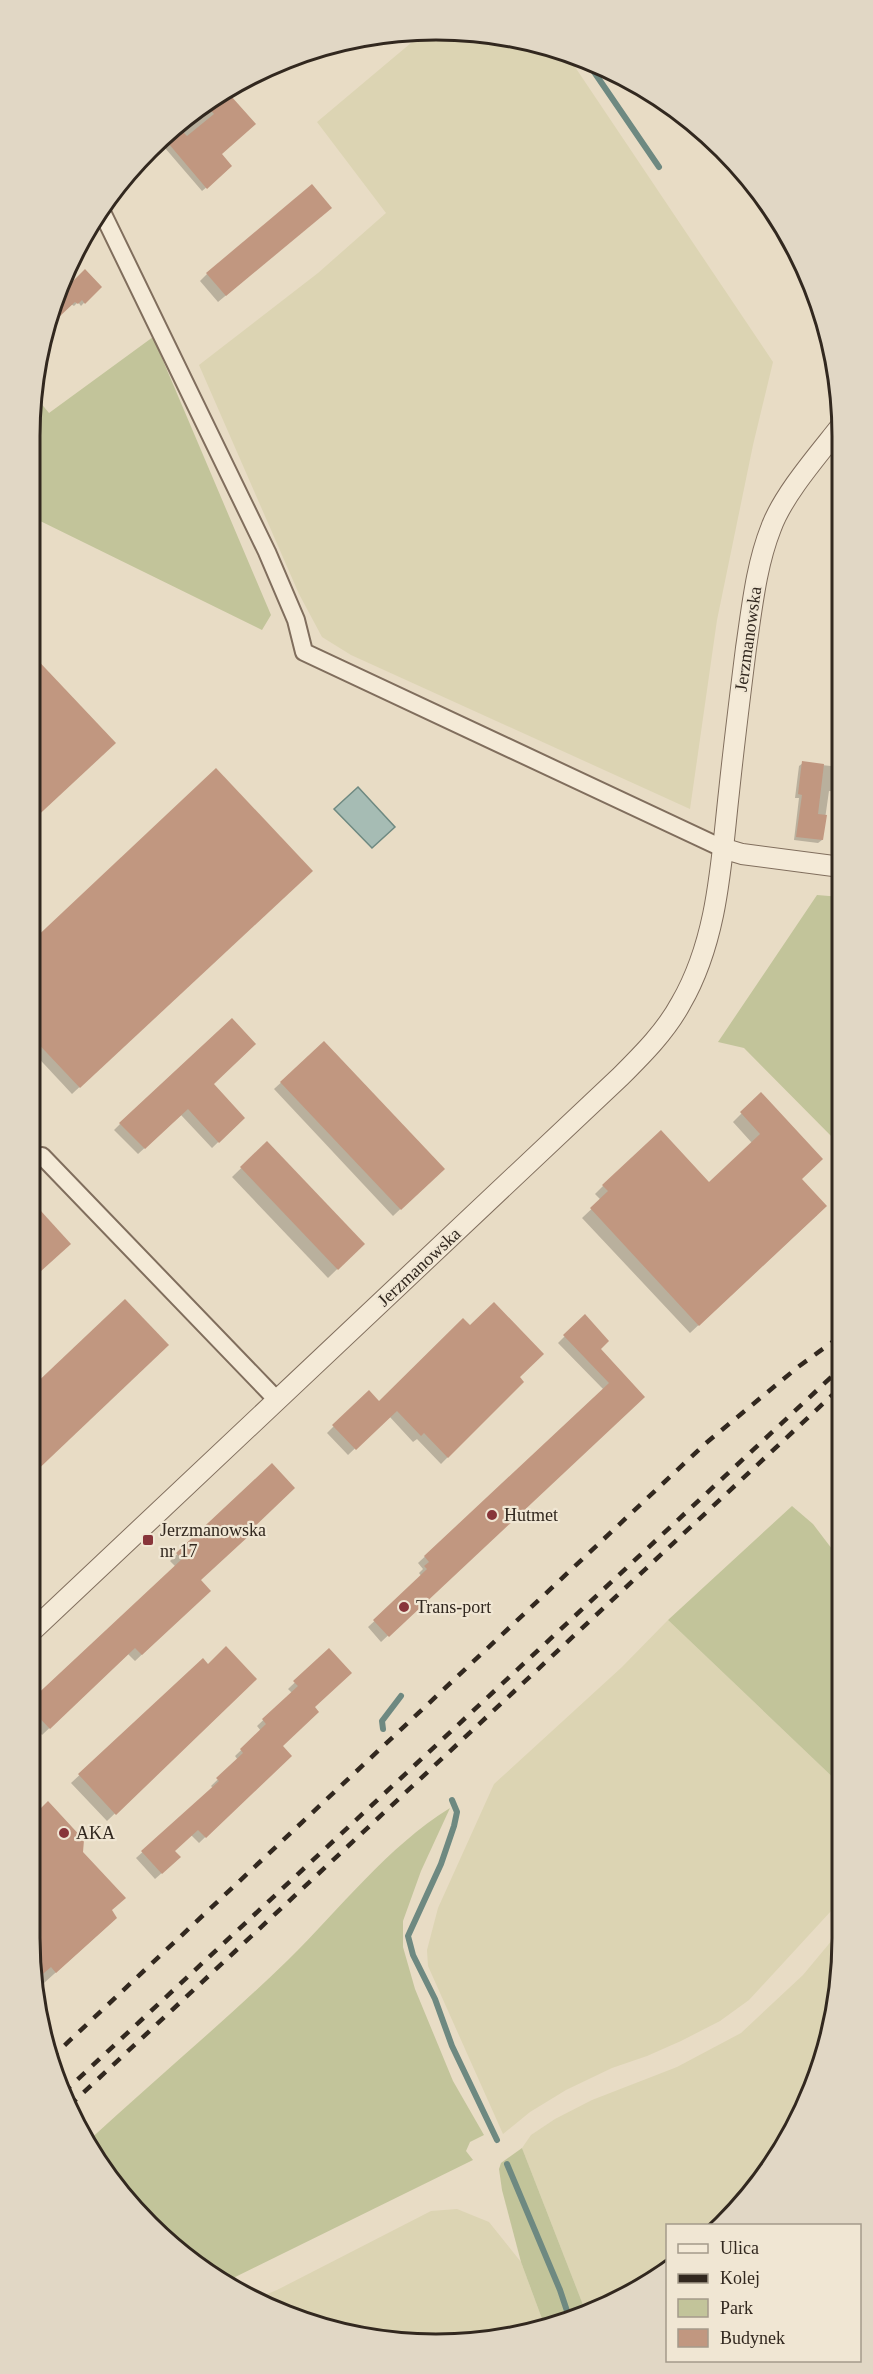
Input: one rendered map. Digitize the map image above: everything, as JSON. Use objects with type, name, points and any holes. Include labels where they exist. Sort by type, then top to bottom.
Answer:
[{"type":"street","points":[[105,219],[267,552],[296,620],[304,652],[722,848],[742,854],[832,866]]},
{"type":"street","name":"Jerzmanowska","points":[[40,1624],[645,1053],[681,1003],[698,966],[711,926],[753,602],[761,558],[771,526],[784,504],[832,444]]},
{"type":"street","points":[[42,1155],[277,1400]]},
{"type":"shaded area","points":[[413,41],[462,41],[514,48],[574,66],[773,362],[753,445],[717,620],[690,809],[351,655],[322,637],[299,594],[199,365],[318,273],[386,213],[317,122]]},
{"type":"shaded area","points":[[668,1620],[832,1777],[832,1910],[749,2000],[720,2021],[681,2041],[612,2068],[566,2090],[530,2112],[503,2134],[428,1966],[427,1950],[438,1908],[494,1784],[622,1667]]},
{"type":"shaded area","points":[[832,1940],[829,1989],[819,2040],[792,2113],[766,2158],[751,2179],[710,2224],[666,2224],[666,2261],[612,2293],[583,2305],[522,2148],[531,2135],[555,2119],[592,2100],[677,2067],[741,2033],[803,1975]]},
{"type":"shaded area","points":[[457,2209],[489,2222],[521,2262],[542,2319],[514,2326],[462,2333],[411,2333],[334,2320],[265,2295],[277,2290],[431,2211]]},
{"type":"green space","points":[[153,337],[271,615],[262,630],[40,521],[42,404],[49,413]]},
{"type":"green space","points":[[817,895],[832,896],[832,1137],[744,1048],[718,1042]]},
{"type":"green space","points":[[792,1506],[813,1524],[832,1549],[832,1777],[668,1620]]},
{"type":"green space","points":[[450,1808],[421,1871],[403,1921],[403,1947],[415,1989],[453,2081],[484,2135],[470,2142],[466,2151],[473,2160],[234,2278],[195,2252],[156,2218],[122,2179],[94,2136],[288,1960],[365,1879],[427,1824]]},
{"type":"green space","points":[[522,2148],[583,2305],[542,2319],[521,2262],[502,2190],[499,2169],[501,2163]]},
{"type":"water","points":[[358,787],[395,827],[372,848],[334,809]]},
{"type":"building","points":[[232,98],[256,124],[222,154],[232,166],[207,189],[169,144],[183,132],[187,136],[214,114],[211,111]]},
{"type":"building","points":[[312,184],[332,208],[226,296],[206,273]]},
{"type":"building","points":[[85,269],[102,287],[85,304],[82,300],[78,304],[75,302],[60,316],[62,309],[72,282]]},
{"type":"building","points":[[40,663],[116,743],[40,814]]},
{"type":"building","points":[[802,761],[824,764],[818,814],[827,815],[823,840],[796,837],[802,795],[798,794]]},
{"type":"building","points":[[216,768],[313,871],[80,1088],[40,1046],[40,934]]},
{"type":"building","points":[[232,1018],[256,1044],[214,1084],[245,1118],[219,1143],[188,1109],[145,1149],[119,1123]]},
{"type":"building","points":[[324,1041],[445,1169],[401,1210],[280,1082]]},
{"type":"building","points":[[761,1092],[823,1159],[802,1179],[827,1206],[699,1326],[590,1208],[608,1191],[602,1185],[661,1130],[709,1182],[760,1134],[740,1112]]},
{"type":"building","points":[[267,1141],[365,1244],[338,1270],[240,1167]]},
{"type":"building","points":[[40,1210],[71,1244],[40,1272]]},
{"type":"building","points":[[125,1299],[169,1345],[40,1468],[40,1380]]},
{"type":"building","points":[[494,1302],[544,1354],[520,1377],[524,1382],[448,1458],[424,1433],[421,1436],[397,1411],[356,1450],[332,1425],[369,1390],[379,1401],[463,1318],[470,1325]]},
{"type":"building","points":[[585,1314],[609,1341],[601,1349],[645,1397],[389,1637],[373,1620],[427,1569],[424,1566],[429,1562],[424,1556],[609,1383],[563,1335]]},
{"type":"building","points":[[272,1463],[295,1488],[249,1532],[251,1534],[201,1580],[211,1591],[142,1655],[135,1648],[50,1729],[40,1718],[40,1692],[182,1559],[176,1553]]},
{"type":"building","points":[[226,1646],[257,1679],[116,1815],[78,1774],[203,1658],[208,1664]]},
{"type":"building","points":[[329,1648],[352,1673],[315,1707],[319,1712],[283,1746],[292,1756],[206,1838],[198,1830],[175,1851],[181,1857],[162,1874],[141,1851],[219,1781],[216,1778],[243,1753],[240,1749],[266,1724],[262,1719],[298,1686],[293,1681]]},
{"type":"building","points":[[48,1801],[84,1840],[83,1852],[126,1898],[112,1910],[117,1918],[56,1973],[51,1967],[42,1974],[40,1938],[40,1809]]},
{"type":"waterway","points":[[596,74],[659,167]]},
{"type":"waterway","points":[[383,1729],[382,1721],[401,1696]]},
{"type":"waterway","points":[[452,1800],[457,1812],[454,1826],[441,1864],[408,1936],[413,1955],[435,1999],[452,2046],[497,2140]]},
{"type":"waterway","points":[[507,2164],[567,2311]]},
{"type":"railway","points":[[58,2052],[706,1443],[798,1367],[832,1342]]},
{"type":"railway","points":[[70,2086],[832,1376]]},
{"type":"railway","points":[[76,2100],[832,1395]]},
{"type":"place","name":"Hutmet","points":[[492,1515]]},
{"type":"place","name":"Jerzmanowska nr 17","points":[[148,1540]]},
{"type":"place","name":"Trans-port","points":[[404,1607]]},
{"type":"place","name":"AKA","points":[[64,1833]]}]
